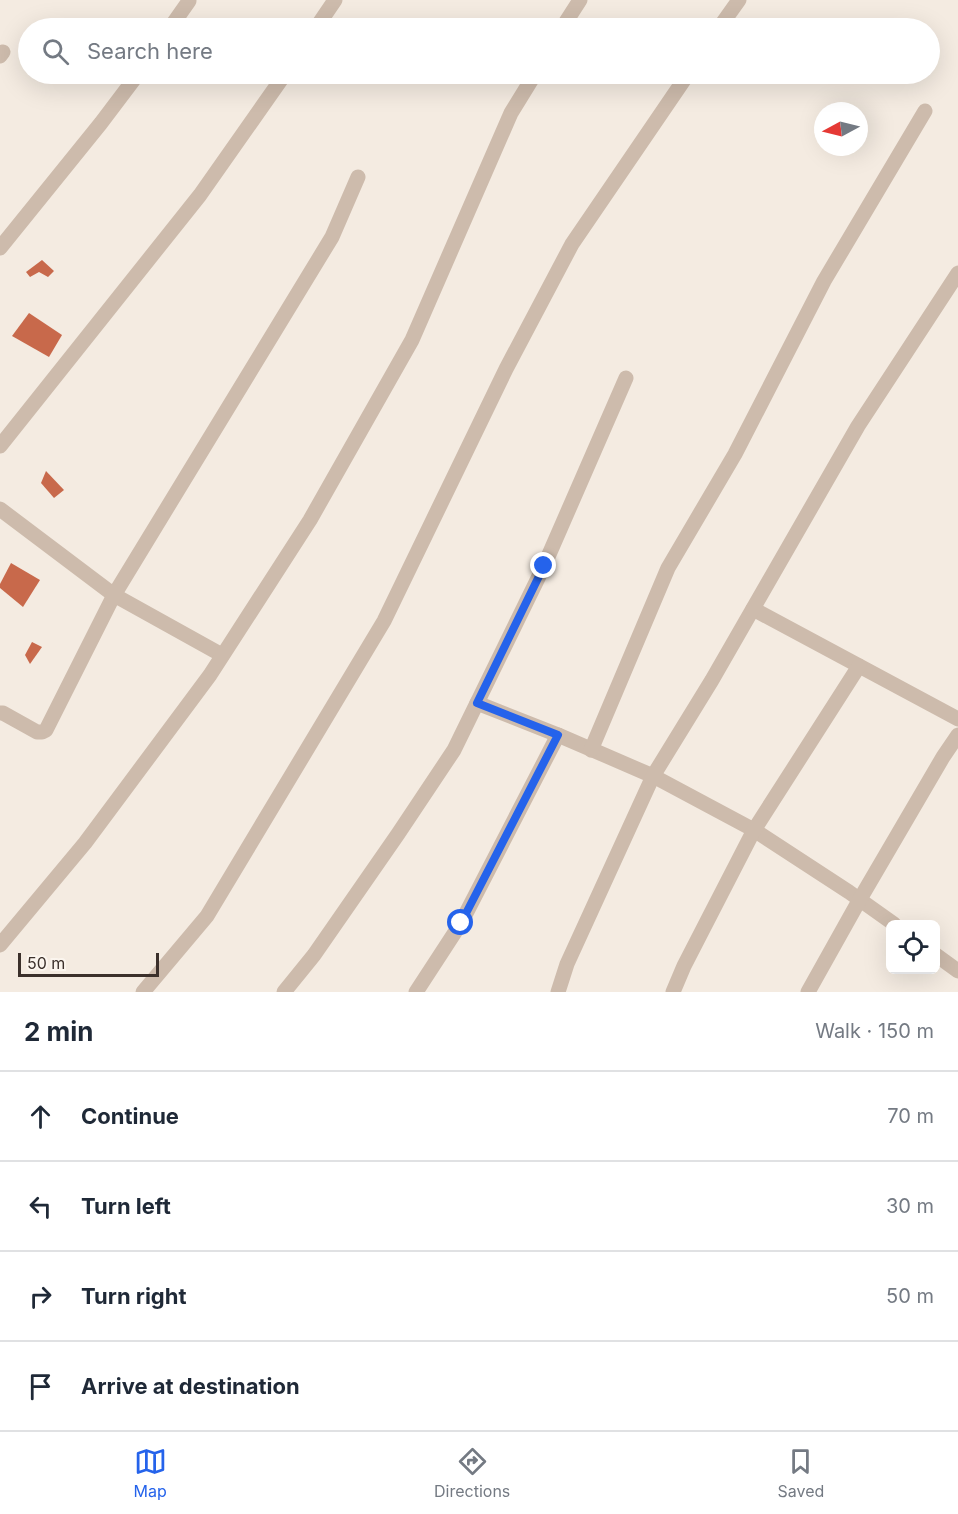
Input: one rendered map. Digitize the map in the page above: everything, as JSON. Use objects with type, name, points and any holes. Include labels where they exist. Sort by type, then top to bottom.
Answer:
[{"type":"street","points":[[323,18],[336,0]]},
{"type":"street","points":[[568,18],[580,0]]},
{"type":"street","points":[[726,18],[739,0]]},
{"type":"street","points":[[177,18],[189,1]]},
{"type":"street","points":[[0,248],[130,84]]},
{"type":"street","points":[[0,446],[200,195],[278,84]]},
{"type":"street","points":[[0,945],[85,843],[210,675],[310,520],[412,340],[511,113],[529,84]]},
{"type":"street","points":[[143,992],[207,916],[326,719],[384,621],[506,369],[572,244],[681,84]]},
{"type":"street","points":[[591,750],[668,568],[735,454],[824,281],[925,111]]},
{"type":"street","points":[[0,713],[37,732],[46,730],[114,595],[332,237],[358,177]]},
{"type":"street","points":[[558,992],[567,964],[654,776],[858,426],[958,273]]},
{"type":"street","points":[[284,992],[314,955],[454,750],[544,566],[626,378]]},
{"type":"street","points":[[0,509],[114,595],[222,655]]},
{"type":"street","points":[[753,609],[958,719]]},
{"type":"street","points":[[673,992],[754,830],[859,666]]},
{"type":"street","points":[[477,703],[654,776],[754,830],[889,920]]},
{"type":"street","points":[[416,992],[461,923],[558,735]]},
{"type":"street","points":[[808,992],[860,899],[958,735]]},
{"type":"street","points":[[940,958],[958,971]]},
{"type":"building","points":[[42,260],[54,271],[48,277],[39,272],[30,277],[26,272]]},
{"type":"building","points":[[29,313],[62,335],[49,357],[12,336]]},
{"type":"building","points":[[46,471],[64,490],[54,498],[41,483]]},
{"type":"building","points":[[11,563],[40,580],[23,607],[0,588]]},
{"type":"building","points":[[32,642],[42,647],[30,664],[25,655]]},
{"type":"route","points":[[461,923],[558,735],[477,703],[544,566]]}]
